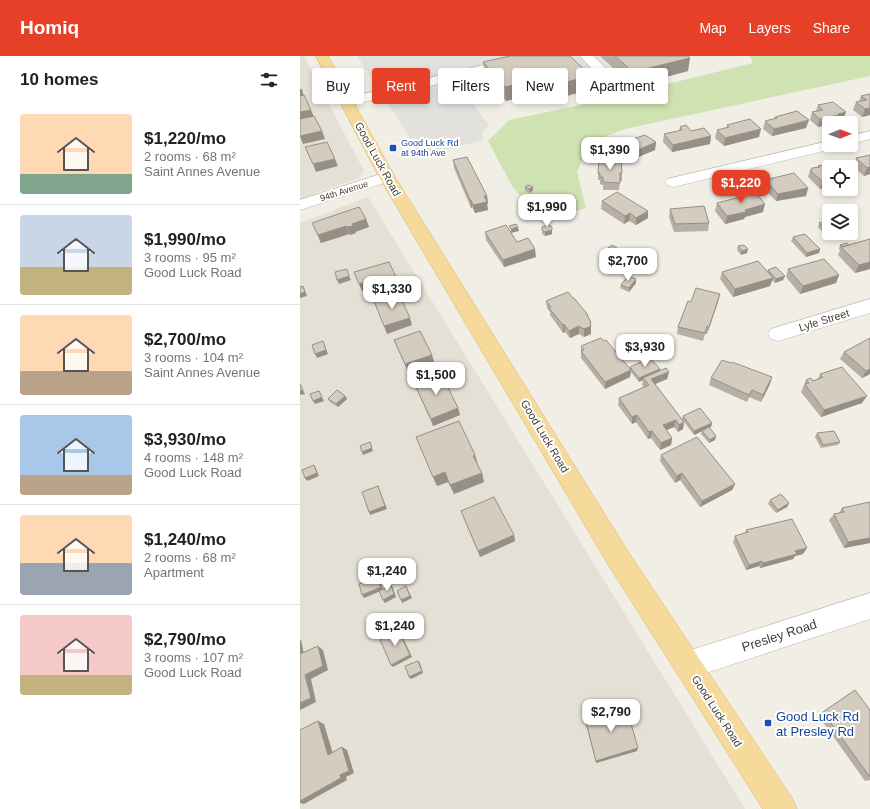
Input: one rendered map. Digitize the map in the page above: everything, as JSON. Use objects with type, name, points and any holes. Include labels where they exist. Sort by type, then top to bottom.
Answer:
[{"type":"main road","name":"Good Luck Road","points":[[322,56],[329,68]]},
{"type":"main road","name":"Good Luck Road","points":[[348,104],[387,177],[618,558],[781,809]]},
{"type":"street","points":[[364,98],[537,56]]},
{"type":"street","points":[[586,56],[599,68]]},
{"type":"street","points":[[858,138],[870,135]]},
{"type":"street","points":[[673,182],[822,147]]},
{"type":"street","name":"94th Avenue","points":[[300,205],[387,177]]},
{"type":"street","name":"Lyle Street","points":[[778,334],[870,306]]},
{"type":"street","name":"Presley Road","points":[[688,664],[870,606]]},
{"type":"shaded area","points":[[300,56],[304,56],[312,71],[312,104],[329,104],[364,171],[359,178],[300,199]]},
{"type":"shaded area","points":[[357,56],[557,56],[504,69],[438,68],[438,104],[473,104],[489,125],[481,134],[484,140],[421,155],[388,104],[430,104],[430,68],[372,68],[372,79]]},
{"type":"shaded area","points":[[564,56],[598,56],[610,68],[576,68],[576,71]]},
{"type":"shaded area","points":[[368,197],[745,809],[300,809],[300,223]]},
{"type":"green space","points":[[750,56],[870,56],[870,76],[625,129],[590,142],[577,172],[586,208],[543,222],[512,186],[488,141],[509,120],[585,104],[668,104],[668,84],[753,63]]},
{"type":"building","points":[[510,56],[570,56],[583,68],[576,68],[576,80],[568,82],[568,68],[512,68],[512,85],[505,87],[504,68],[488,68],[483,62]]},
{"type":"building","points":[[615,56],[688,56],[690,58],[649,68],[628,68]]},
{"type":"building","points":[[870,94],[870,108],[865,109],[856,102],[867,100],[861,96]]},
{"type":"building","points":[[304,95],[311,110],[300,112],[300,96]]},
{"type":"building","points":[[833,102],[846,112],[834,116],[822,116],[822,119],[820,119],[812,112],[823,110],[818,105]]},
{"type":"building","points":[[797,111],[809,120],[774,129],[765,121],[777,118],[775,117]]},
{"type":"building","points":[[314,116],[322,131],[300,136],[300,119]]},
{"type":"building","points":[[750,119],[761,129],[725,138],[717,130],[729,127],[727,125]]},
{"type":"building","points":[[686,125],[691,131],[704,128],[711,136],[673,145],[664,134],[682,130],[680,127]]},
{"type":"building","points":[[645,135],[656,142],[627,155],[614,145]]},
{"type":"building","points":[[327,142],[335,159],[313,164],[305,147]]},
{"type":"building","points":[[870,155],[870,167],[867,168],[856,158]]},
{"type":"building","points":[[467,157],[487,196],[484,196],[487,202],[473,205],[470,200],[453,160]]},
{"type":"building","points":[[599,160],[621,160],[622,173],[620,173],[620,183],[603,182],[603,177],[600,177],[600,173],[598,173]]},
{"type":"building","points":[[822,165],[822,181],[810,170],[813,169],[812,168],[820,167],[818,166]]},
{"type":"building","points":[[794,173],[808,188],[778,194],[765,180]]},
{"type":"building","points":[[528,185],[533,187],[529,189],[525,187]]},
{"type":"building","points":[[617,192],[648,211],[636,218],[630,213],[625,216],[602,201]]},
{"type":"building","points":[[756,193],[765,204],[745,210],[746,212],[727,216],[717,203]]},
{"type":"building","points":[[704,206],[709,223],[675,224],[670,209]]},
{"type":"building","points":[[359,207],[366,219],[352,224],[353,226],[346,226],[318,235],[312,223]]},
{"type":"building","points":[[516,224],[518,227],[511,229],[509,226]]},
{"type":"building","points":[[506,225],[517,242],[528,238],[535,249],[503,260],[485,232]]},
{"type":"building","points":[[549,225],[552,227],[552,230],[545,232],[542,230],[542,227]]},
{"type":"building","points":[[805,234],[820,249],[807,253],[793,237]]},
{"type":"building","points":[[870,239],[870,262],[859,265],[841,247]]},
{"type":"building","points":[[847,243],[849,245],[843,247],[840,245]]},
{"type":"building","points":[[612,245],[617,248],[613,251],[608,248]]},
{"type":"building","points":[[744,245],[748,249],[742,251],[738,246]]},
{"type":"building","points":[[824,259],[839,275],[803,286],[788,269]]},
{"type":"building","points":[[758,261],[773,278],[735,289],[722,272]]},
{"type":"building","points":[[389,262],[398,281],[376,288],[372,280],[359,284],[354,272]]},
{"type":"building","points":[[776,267],[785,276],[776,279],[768,270]]},
{"type":"building","points":[[347,269],[349,276],[337,280],[335,272]]},
{"type":"building","points":[[628,276],[636,279],[629,288],[621,285]]},
{"type":"building","points":[[303,286],[305,292],[300,294],[300,287]]},
{"type":"building","points":[[696,288],[720,294],[709,327],[707,326],[705,333],[678,327],[688,301],[691,302]]},
{"type":"building","points":[[568,292],[588,315],[591,326],[584,329],[579,326],[569,331],[549,308],[551,307],[546,301]]},
{"type":"building","points":[[399,294],[410,318],[384,326],[374,301]]},
{"type":"building","points":[[420,331],[432,355],[405,364],[394,340]]},
{"type":"building","points":[[601,338],[604,341],[606,340],[631,370],[605,382],[581,351],[584,350],[581,346]]},
{"type":"building","points":[[870,338],[870,369],[866,371],[844,352]]},
{"type":"building","points":[[323,341],[326,350],[315,354],[312,345]]},
{"type":"building","points":[[650,358],[660,369],[639,378],[630,367]]},
{"type":"building","points":[[722,360],[732,362],[772,377],[763,395],[752,390],[749,395],[711,378]]},
{"type":"building","points":[[842,367],[867,396],[824,410],[805,384],[809,383],[806,380],[811,378],[813,381],[823,377],[820,374]]},
{"type":"building","points":[[666,368],[669,372],[651,379],[684,422],[679,425],[676,420],[663,425],[672,438],[661,443],[652,431],[649,432],[637,415],[632,417],[619,398],[649,385],[643,378]]},
{"type":"building","points":[[441,373],[458,408],[431,419],[414,383]]},
{"type":"building","points":[[300,384],[303,390],[300,391]]},
{"type":"building","points":[[337,390],[345,396],[336,404],[328,399]]},
{"type":"building","points":[[319,391],[322,397],[313,401],[310,394]]},
{"type":"building","points":[[700,408],[712,423],[694,431],[683,416]]},
{"type":"building","points":[[459,421],[475,455],[473,456],[482,473],[450,485],[445,472],[433,477],[416,437]]},
{"type":"building","points":[[709,427],[716,436],[710,440],[702,431]]},
{"type":"building","points":[[834,431],[840,442],[823,445],[817,433]]},
{"type":"building","points":[[697,437],[735,484],[702,501],[682,473],[677,476],[661,455]]},
{"type":"building","points":[[370,442],[372,448],[362,452],[360,446]]},
{"type":"building","points":[[314,465],[317,473],[305,478],[302,470]]},
{"type":"building","points":[[378,486],[385,506],[369,512],[362,492]]},
{"type":"building","points":[[781,494],[789,503],[778,510],[770,500]]},
{"type":"building","points":[[494,497],[514,535],[478,551],[461,511]]},
{"type":"building","points":[[870,502],[870,538],[848,542],[834,514],[844,512],[842,508]]},
{"type":"building","points":[[792,519],[807,548],[795,551],[797,554],[749,565],[735,536],[748,532],[746,530]]},
{"type":"building","points":[[377,576],[381,587],[362,595],[359,584]]},
{"type":"building","points":[[391,585],[394,594],[383,600],[379,591]]},
{"type":"building","points":[[406,586],[410,596],[401,600],[397,591]]},
{"type":"building","points":[[398,629],[410,655],[391,665],[380,640]]},
{"type":"building","points":[[318,646],[323,666],[305,675],[311,698],[300,703],[300,654]]},
{"type":"building","points":[[418,661],[422,671],[409,677],[405,666]]},
{"type":"building","points":[[855,690],[870,710],[870,777],[823,712]]},
{"type":"building","points":[[626,706],[638,748],[596,761],[585,718]]},
{"type":"building","points":[[318,721],[328,755],[342,747],[349,771],[340,775],[341,778],[300,801],[300,730]]},
{"type":"place","name":"Good Luck Rd at 94th Ave","points":[[393,148]]},
{"type":"place","name":"Good Luck Rd at Presley Rd","points":[[768,723]]}]
